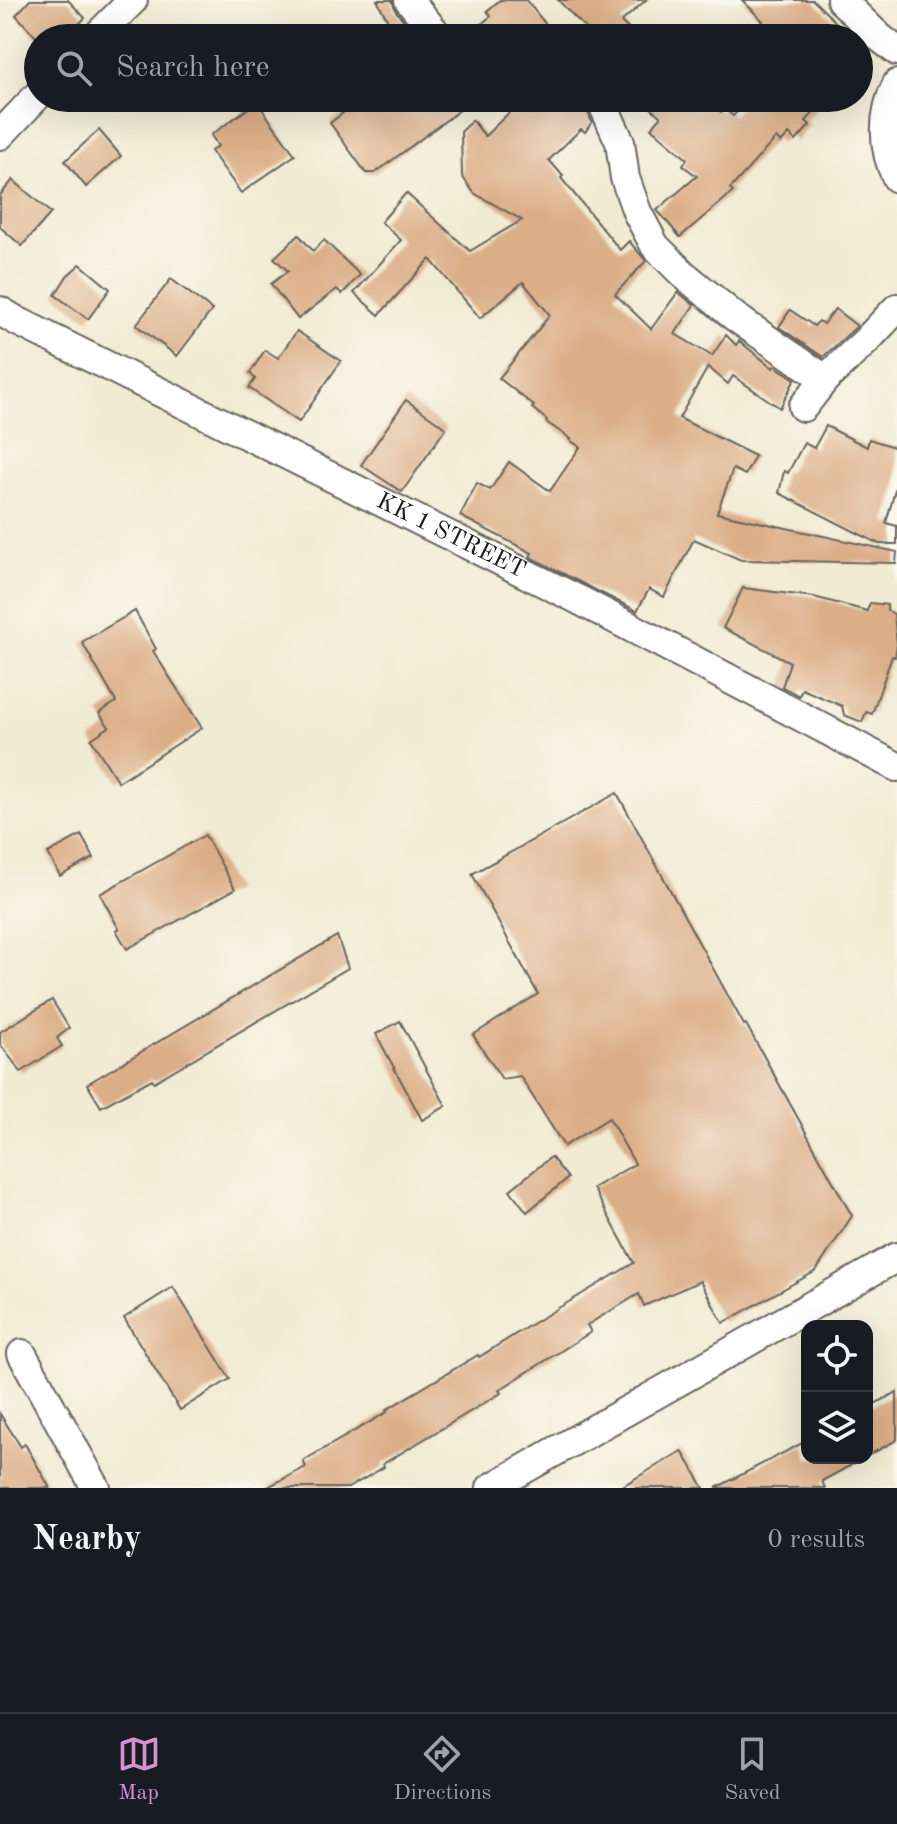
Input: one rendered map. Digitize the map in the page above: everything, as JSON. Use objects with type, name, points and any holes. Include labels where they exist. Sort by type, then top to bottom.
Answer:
[{"type":"street","points":[[109,24],[133,0]]},
{"type":"street","points":[[409,0],[429,24]]},
{"type":"street","points":[[841,0],[866,24]]},
{"type":"street","points":[[873,31],[897,51]]},
{"type":"street","points":[[897,84],[891,96],[884,132],[897,178]]},
{"type":"street","points":[[0,135],[24,110]]},
{"type":"street","points":[[606,112],[620,142],[625,178],[633,201],[655,246],[735,317],[825,379]]},
{"type":"street","points":[[803,407],[825,379],[897,308]]},
{"type":"street","name":"KK 1 STREET","points":[[0,311],[579,600],[897,767]]},
{"type":"street","points":[[491,1488],[897,1257]]},
{"type":"street","points":[[22,1354],[96,1488]]},
{"type":"building","points":[[30,0],[68,0],[85,18],[79,24],[24,24],[16,15]]},
{"type":"building","points":[[377,0],[392,0],[407,24],[390,24]]},
{"type":"building","points":[[500,0],[526,0],[546,24],[481,24],[491,16],[487,11]]},
{"type":"building","points":[[558,0],[646,0],[621,22],[623,24],[581,24]]},
{"type":"building","points":[[742,0],[813,0],[838,24],[760,24],[763,21]]},
{"type":"building","points":[[243,112],[264,112],[295,155],[241,193],[211,151],[218,146],[211,135]]},
{"type":"building","points":[[457,112],[375,173],[366,173],[330,123],[343,113]]},
{"type":"building","points":[[510,112],[588,112],[592,122],[585,132],[581,129],[549,160],[620,250],[629,241],[646,261],[615,294],[651,329],[678,292],[694,305],[675,334],[712,356],[726,335],[736,345],[739,341],[773,368],[775,366],[795,379],[780,408],[733,376],[728,384],[708,367],[679,418],[755,456],[745,475],[733,469],[717,513],[897,552],[896,563],[741,560],[694,539],[664,597],[649,589],[637,611],[530,557],[532,553],[460,516],[477,483],[490,490],[509,462],[550,491],[580,447],[546,422],[532,408],[534,406],[499,378],[550,315],[523,282],[480,318],[430,259],[379,315],[354,293],[401,240],[381,222],[406,193],[470,251],[522,220],[474,193],[462,176],[461,132],[472,120],[485,136]]},
{"type":"building","points":[[655,112],[728,112],[733,116],[737,112],[814,112],[806,121],[810,125],[796,141],[789,134],[781,143],[776,138],[730,189],[733,192],[680,237],[657,210],[697,176],[683,166],[687,159],[651,128],[661,117]]},
{"type":"building","points":[[99,130],[121,156],[86,187],[65,161]]},
{"type":"building","points":[[13,180],[51,213],[22,246],[0,227],[0,195]]},
{"type":"building","points":[[299,235],[313,251],[324,240],[360,275],[342,294],[337,289],[298,319],[271,284],[288,271],[274,258]]},
{"type":"building","points":[[80,264],[110,289],[88,319],[55,295],[67,276]]},
{"type":"building","points":[[171,279],[212,310],[177,356],[136,325]]},
{"type":"building","points":[[835,309],[857,326],[823,357],[779,327],[790,310],[814,326],[819,321],[823,324]]},
{"type":"building","points":[[297,331],[341,361],[299,422],[249,388],[255,379],[250,373],[265,350],[278,358]]},
{"type":"building","points":[[406,400],[446,428],[402,492],[361,465]]},
{"type":"building","points":[[826,426],[867,447],[869,439],[897,448],[897,483],[886,523],[897,526],[897,544],[879,544],[779,493],[784,471],[788,473],[804,443],[814,448]]},
{"type":"building","points":[[743,588],[814,597],[867,611],[870,603],[887,605],[887,610],[894,614],[897,645],[872,714],[866,712],[862,722],[844,715],[842,706],[802,689],[799,696],[782,687],[790,662],[723,628]]},
{"type":"building","points":[[135,611],[156,649],[153,651],[202,728],[118,782],[91,739],[109,727],[99,713],[116,702],[82,642]]},
{"type":"building","points":[[617,793],[852,1216],[816,1271],[723,1323],[700,1281],[644,1306],[639,1294],[587,1325],[591,1332],[499,1390],[501,1393],[348,1488],[266,1488],[306,1467],[303,1461],[386,1410],[634,1263],[593,1188],[635,1164],[609,1118],[564,1146],[520,1076],[502,1079],[473,1035],[538,994],[472,874]]},
{"type":"building","points":[[81,835],[94,858],[60,876],[48,853]]},
{"type":"building","points":[[205,835],[235,889],[127,949],[100,894]]},
{"type":"building","points":[[337,936],[348,968],[154,1082],[152,1079],[101,1107],[87,1084]]},
{"type":"building","points":[[52,1000],[69,1028],[57,1038],[62,1046],[21,1072],[0,1044],[0,1032]]},
{"type":"building","points":[[400,1021],[446,1106],[422,1120],[376,1034]]},
{"type":"building","points":[[551,1157],[568,1178],[527,1212],[510,1190]]},
{"type":"building","points":[[173,1287],[230,1379],[180,1410],[124,1318]]},
{"type":"building","points":[[897,1392],[897,1440],[873,1453],[873,1405]]},
{"type":"building","points":[[0,1414],[21,1447],[25,1444],[50,1488],[0,1488]]},
{"type":"building","points":[[801,1444],[801,1464],[853,1464],[822,1481],[825,1488],[716,1488]]},
{"type":"building","points":[[682,1451],[704,1488],[619,1488]]}]
